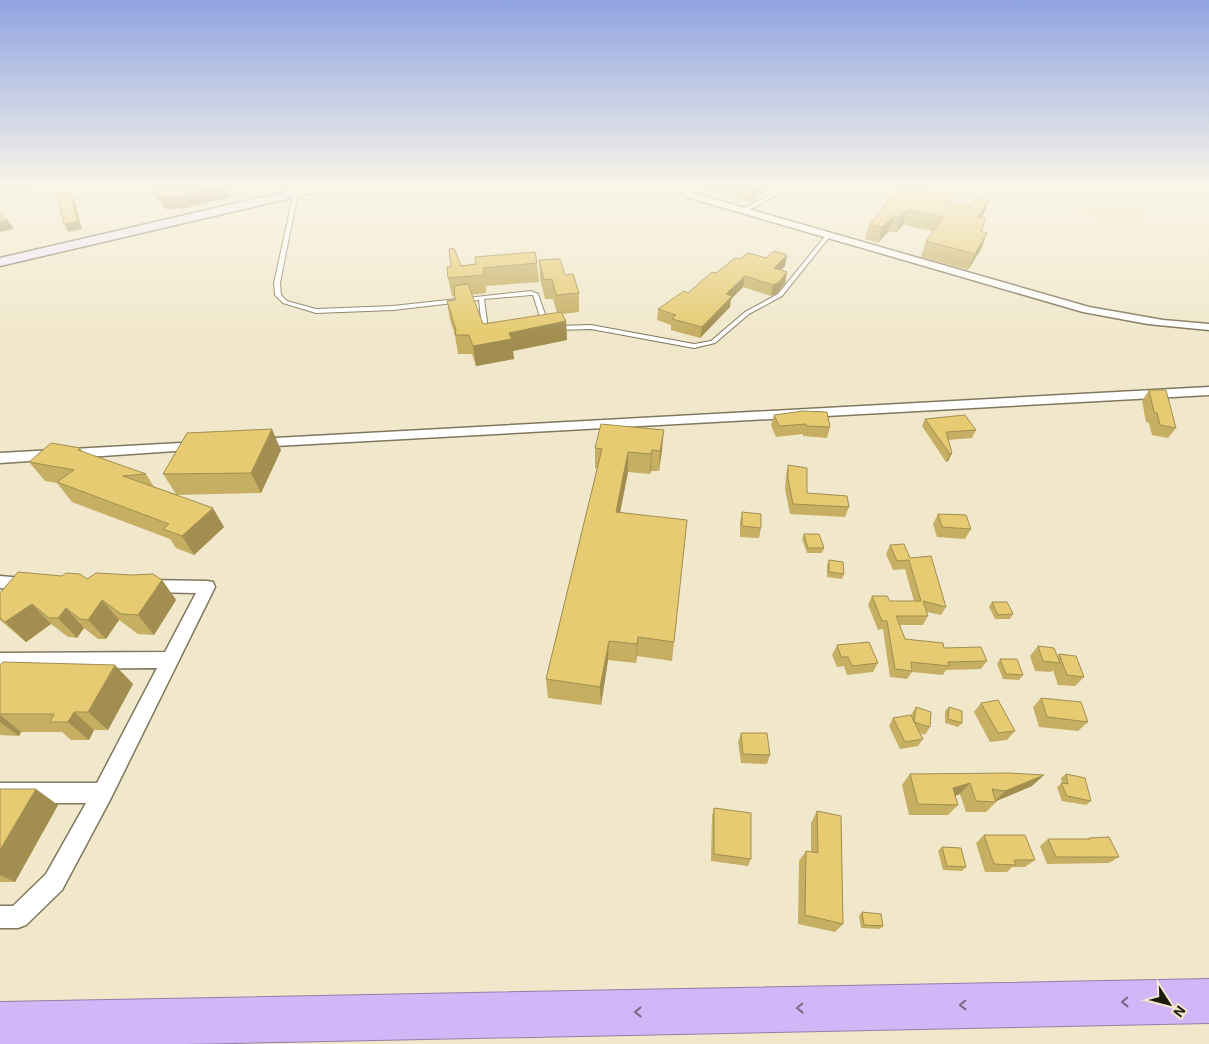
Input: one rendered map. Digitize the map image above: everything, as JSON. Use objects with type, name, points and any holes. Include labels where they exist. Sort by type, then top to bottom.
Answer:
[{"type":"highway","points":[[0,1025],[1209,1001]]},
{"type":"main road","points":[[0,262],[111,236]]},
{"type":"street","points":[[831,236],[1087,310],[1143,321],[1209,327]]},
{"type":"street","points":[[247,444],[1209,391]]},
{"type":"street","points":[[0,458],[210,446]]},
{"type":"street","points":[[0,582],[15,590],[50,584]]},
{"type":"street","points":[[0,917],[18,917],[54,882],[103,792],[207,587],[128,586]]},
{"type":"street","points":[[0,661],[170,660]]},
{"type":"street","points":[[0,793],[103,792]]},
{"type":"lane","points":[[287,236],[277,283],[278,295],[285,302],[316,311],[335,311],[393,308],[531,292],[534,294],[547,329]]},
{"type":"lane","points":[[538,330],[591,327],[694,346],[703,345],[723,334],[747,313],[780,295],[828,236]]},
{"type":"lane","points":[[481,298],[485,329],[493,334]]},
{"type":"building","points":[[930,236],[985,236],[975,254],[926,241]]},
{"type":"building","points":[[454,248],[461,266],[476,264],[475,257],[535,252],[537,263],[483,268],[484,275],[448,278],[447,267],[451,267],[449,249]]},
{"type":"building","points":[[774,251],[787,255],[774,268],[787,272],[779,282],[773,285],[745,276],[726,294],[732,296],[702,327],[672,319],[676,315],[658,309],[684,291],[688,293],[712,272],[716,273],[735,258],[740,259],[748,253],[766,258]]},
{"type":"building","points":[[560,259],[565,275],[573,274],[579,293],[556,295],[552,279],[544,280],[539,260]]},
{"type":"building","points":[[468,284],[483,324],[561,312],[566,321],[509,333],[512,339],[473,346],[469,335],[455,335],[456,330],[447,301],[455,300],[454,286]]},
{"type":"building","points":[[1149,390],[1166,390],[1176,428],[1160,425],[1157,413],[1154,412]]},
{"type":"building","points":[[803,411],[827,412],[830,427],[806,426],[806,424],[779,426],[774,415]]},
{"type":"building","points":[[965,415],[976,430],[946,432],[952,453],[950,454],[925,419]]},
{"type":"building","points":[[601,424],[664,430],[660,451],[652,450],[651,454],[628,452],[616,512],[687,520],[674,642],[638,637],[637,644],[609,641],[600,687],[546,679],[602,449],[595,448]]},
{"type":"building","points":[[272,429],[251,473],[163,474],[187,433]]},
{"type":"building","points":[[51,443],[80,448],[78,450],[146,474],[123,476],[213,508],[182,536],[163,529],[169,524],[57,482],[74,470],[29,462]]},
{"type":"building","points":[[788,465],[807,468],[807,493],[847,496],[849,507],[793,504],[788,479]]},
{"type":"building","points":[[742,512],[761,514],[761,528],[742,526]]},
{"type":"building","points":[[938,514],[966,515],[971,529],[942,527]]},
{"type":"building","points":[[804,534],[819,534],[824,548],[808,548]]},
{"type":"building","points":[[904,544],[910,558],[931,556],[946,607],[923,601],[928,616],[896,616],[905,639],[943,643],[944,648],[981,647],[987,661],[948,662],[949,666],[911,662],[912,671],[895,669],[887,621],[882,621],[872,596],[887,596],[890,601],[921,601],[909,560],[897,561],[890,545]]},
{"type":"building","points":[[829,560],[843,562],[844,574],[829,572]]},
{"type":"building","points":[[18,572],[62,576],[66,573],[80,574],[87,579],[96,573],[153,574],[162,580],[138,615],[121,614],[102,600],[88,620],[80,619],[66,608],[58,618],[49,618],[32,604],[5,622],[0,618],[0,593]]},
{"type":"building","points":[[992,602],[1007,602],[1013,614],[998,615]]},
{"type":"building","points":[[869,642],[878,663],[852,666],[848,657],[841,657],[837,645]]},
{"type":"building","points":[[1038,646],[1054,648],[1060,663],[1043,661]]},
{"type":"building","points":[[1059,654],[1076,656],[1084,677],[1067,675]]},
{"type":"building","points":[[1000,659],[1017,659],[1023,675],[1006,674]]},
{"type":"building","points":[[3,662],[115,665],[88,712],[74,712],[68,722],[50,722],[54,714],[0,714],[0,665]]},
{"type":"building","points":[[1041,698],[1081,702],[1088,722],[1047,717]]},
{"type":"building","points":[[998,700],[1015,731],[998,733],[981,703]]},
{"type":"building","points":[[916,707],[931,712],[930,727],[914,722]]},
{"type":"building","points":[[949,707],[962,711],[962,723],[948,719]]},
{"type":"building","points":[[911,715],[923,739],[905,742],[893,718]]},
{"type":"building","points":[[741,733],[767,733],[770,755],[743,754]]},
{"type":"building","points":[[1009,773],[1044,775],[1005,791],[992,789],[996,802],[976,801],[970,783],[953,788],[958,805],[918,804],[910,774]]},
{"type":"building","points":[[1066,774],[1085,778],[1091,801],[1067,796],[1061,783],[1068,784]]},
{"type":"building","points":[[0,789],[36,789],[0,850]]},
{"type":"building","points":[[714,808],[751,813],[751,859],[714,854]]},
{"type":"building","points":[[817,811],[841,816],[843,924],[805,915],[806,851],[818,853]]},
{"type":"building","points":[[984,835],[1025,835],[1035,860],[1014,860],[1016,865],[994,864]]},
{"type":"building","points":[[1109,837],[1119,857],[1056,857],[1048,839],[1090,839]]},
{"type":"building","points":[[942,847],[961,848],[966,867],[947,866]]},
{"type":"building","points":[[862,912],[881,914],[883,926],[864,925]]}]
